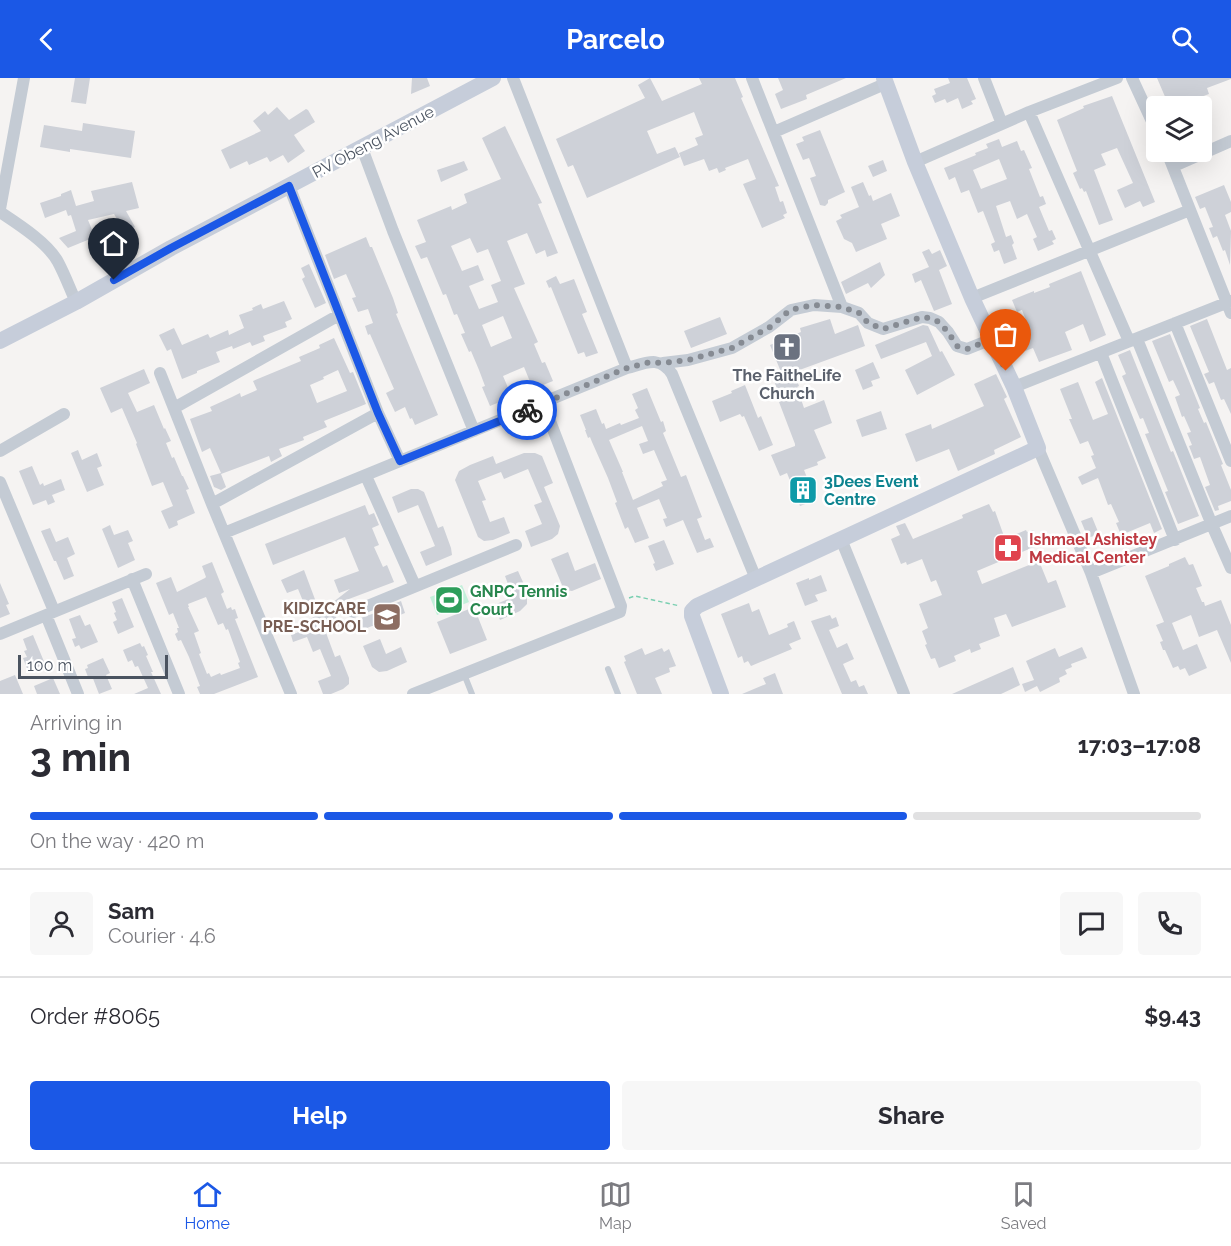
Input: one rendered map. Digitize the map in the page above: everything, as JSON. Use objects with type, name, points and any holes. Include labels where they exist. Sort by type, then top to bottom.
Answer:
[{"type":"street","points":[[24,78],[0,211],[21,226],[57,260],[76,302]]},
{"type":"street","name":"P.V Obeng Avenue","points":[[0,341],[493,78]]},
{"type":"street","points":[[513,78],[627,368]]},
{"type":"street","points":[[752,78],[842,307]]},
{"type":"street","points":[[984,78],[1002,124]]},
{"type":"street","points":[[915,162],[1029,112],[1117,78]]},
{"type":"street","points":[[1132,78],[1146,108]]},
{"type":"street","points":[[774,132],[885,81],[915,162],[972,298],[1014,387],[1091,573],[1134,694]]},
{"type":"street","points":[[1029,112],[1089,251],[1133,340],[1231,568]]},
{"type":"street","points":[[1174,166],[1231,141]]},
{"type":"street","points":[[362,148],[474,431]]},
{"type":"street","points":[[1014,387],[1175,323],[1230,306],[1172,162]]},
{"type":"street","points":[[289,186],[378,413],[400,461]]},
{"type":"street","points":[[972,298],[1190,210]]},
{"type":"street","points":[[224,533],[627,368],[650,362],[688,360],[732,348],[770,327],[790,310],[814,305],[842,307],[859,313],[868,323],[883,329],[922,317],[930,318],[939,322],[957,346],[967,349],[992,339]]},
{"type":"street","points":[[174,408],[339,315]]},
{"type":"street","points":[[1175,323],[1231,461]]},
{"type":"street","points":[[1101,353],[1175,540]]},
{"type":"street","points":[[663,363],[672,374],[756,579]]},
{"type":"street","points":[[160,373],[291,694]]},
{"type":"street","points":[[413,694],[620,612],[621,606],[543,403]]},
{"type":"street","points":[[212,504],[378,413]]},
{"type":"street","points":[[0,450],[64,414]]},
{"type":"street","points":[[721,694],[692,615],[692,611],[697,606],[1038,448]]},
{"type":"street","points":[[366,476],[415,586]]},
{"type":"street","points":[[0,482],[78,694]]},
{"type":"street","points":[[1091,573],[1231,516]]},
{"type":"street","points":[[841,538],[904,694]]},
{"type":"street","points":[[353,612],[516,545]]},
{"type":"street","points":[[0,634],[146,574]]},
{"type":"street","points":[[132,579],[179,694]]},
{"type":"lane","points":[[608,669],[618,694]]},
{"type":"lane","points":[[464,674],[472,694]]},
{"type":"path","points":[[621,606],[629,598],[635,596],[692,611]]},
{"type":"green space","name":"GNPC Tennis Court","points":[[462,585],[469,602],[437,615],[430,597]]},
{"type":"building","points":[[75,78],[90,78],[86,104],[71,102]]},
{"type":"building","points":[[412,78],[427,78],[430,86],[411,94]]},
{"type":"building","points":[[650,78],[662,101],[702,84],[699,78],[735,78],[743,97],[741,98],[779,186],[775,187],[787,213],[783,215],[785,218],[762,228],[743,184],[756,179],[748,159],[725,168],[726,170],[719,173],[717,168],[709,171],[704,159],[684,166],[679,153],[698,145],[695,138],[703,135],[694,112],[647,131],[657,154],[675,147],[680,157],[587,198],[573,165],[568,167],[556,139],[645,98],[638,85]]},
{"type":"building","points":[[778,78],[846,78],[806,95],[807,99],[781,109],[775,94],[783,90]]},
{"type":"building","points":[[948,78],[967,78],[976,99],[971,101],[973,104],[962,109],[958,98],[947,103],[945,99],[935,103],[932,96],[936,94],[934,89],[950,83]]},
{"type":"building","points":[[1157,78],[1231,78],[1207,88],[1209,94],[1204,96],[1165,96]]},
{"type":"building","points":[[1112,96],[1155,202],[1143,207],[1140,201],[1125,208],[1117,190],[1133,183],[1117,148],[1101,154],[1106,165],[1094,170],[1113,220],[1099,225],[1086,191],[1080,189],[1073,173],[1077,171],[1057,120],[1084,108],[1083,106]]},
{"type":"building","points":[[277,107],[289,120],[306,109],[308,110],[315,122],[294,135],[305,151],[288,163],[283,155],[270,162],[267,157],[249,165],[247,161],[230,169],[221,150],[261,131],[253,121],[265,111],[268,115]]},
{"type":"building","points":[[83,123],[135,131],[131,158],[40,147],[44,125],[82,131]]},
{"type":"building","points":[[505,126],[542,203],[538,204],[558,253],[547,257],[545,250],[536,254],[527,233],[507,241],[525,284],[514,288],[538,342],[534,344],[553,381],[533,389],[524,367],[503,376],[512,397],[490,406],[482,387],[485,386],[479,370],[461,334],[465,333],[457,314],[454,315],[446,294],[443,295],[427,257],[421,259],[415,246],[426,242],[417,220],[451,206],[452,210],[467,203],[464,194],[501,179],[482,138]],"holes":[[[470,238],[477,253],[488,249],[501,281],[491,285],[498,302],[479,309],[469,286],[484,280],[478,265],[462,271],[451,246]],[[503,316],[512,338],[491,347],[482,325]]]},
{"type":"building","points":[[820,130],[845,192],[828,200],[825,206],[820,205],[810,178],[816,176],[809,158],[803,160],[796,144],[804,141],[802,137]]},
{"type":"building","points":[[999,139],[1002,147],[1017,141],[1021,151],[1024,150],[1040,197],[1043,196],[1046,204],[1039,207],[1049,231],[1052,230],[1056,239],[1052,241],[1054,244],[1038,251],[1033,239],[1037,237],[1027,214],[1017,219],[1010,201],[996,206],[1006,237],[1011,235],[1017,259],[1004,264],[999,250],[994,252],[991,244],[995,242],[983,211],[978,213],[969,190],[961,193],[955,177],[949,180],[944,168],[976,155],[975,153],[988,148],[986,144]],"holes":[[[999,159],[1007,179],[981,189],[973,170]]]},
{"type":"building","points":[[883,160],[887,171],[873,177],[868,166]]},
{"type":"building","points":[[464,161],[468,170],[441,182],[437,170]]},
{"type":"building","points":[[132,182],[139,208],[126,211],[135,227],[125,233],[114,214],[88,220],[95,237],[68,248],[59,238],[76,231],[71,215],[68,216],[66,210],[45,218],[40,203],[71,190],[76,206],[94,201],[91,191]]},
{"type":"building","points":[[863,182],[873,201],[891,193],[900,216],[881,224],[887,239],[856,252],[852,243],[844,239],[836,221],[842,218],[840,215],[859,207],[851,187]]},
{"type":"building","points":[[1224,185],[1231,202],[1231,212],[1225,215],[1231,231],[1230,265],[1217,236],[1213,238],[1209,228],[1213,227],[1205,207],[1200,209],[1195,197]]},
{"type":"building","points":[[366,237],[393,298],[398,313],[396,314],[438,415],[415,425],[405,407],[395,412],[386,393],[394,389],[365,326],[373,323],[368,309],[358,312],[352,298],[356,297],[346,274],[334,279],[325,255]]},
{"type":"building","points":[[929,249],[932,254],[940,250],[947,266],[939,270],[952,304],[934,311],[921,280],[915,283],[912,274],[929,267],[922,252]]},
{"type":"building","points":[[880,262],[885,275],[871,288],[868,283],[846,294],[841,282]]},
{"type":"building","points":[[309,264],[326,303],[315,308],[302,279],[305,277],[301,268]]},
{"type":"building","points":[[1081,271],[1106,335],[1090,342],[1083,324],[1065,332],[1072,350],[1039,362],[1033,348],[1015,355],[1009,339],[1030,331],[1022,310],[1017,312],[1012,300],[1050,287],[1049,284]]},
{"type":"building","points":[[556,276],[560,284],[574,279],[587,312],[582,314],[598,353],[586,357],[584,352],[578,354],[551,287],[549,288],[546,281]]},
{"type":"building","points":[[284,301],[292,319],[285,322],[287,327],[263,336],[265,341],[252,346],[250,342],[233,349],[232,346],[216,352],[220,362],[182,379],[171,349],[167,351],[159,335],[174,328],[182,345],[208,334],[210,338],[228,330],[229,335],[244,328],[239,315],[261,304],[263,309]]},
{"type":"building","points":[[720,317],[727,334],[691,348],[684,331]]},
{"type":"building","points":[[830,319],[835,334],[858,325],[865,346],[794,372],[804,408],[824,400],[832,423],[814,430],[826,458],[817,462],[818,465],[804,470],[816,500],[800,506],[787,473],[780,476],[771,455],[795,446],[795,444],[772,376],[781,372],[770,345],[801,332],[800,328]]},
{"type":"building","points":[[1207,319],[1227,370],[1231,368],[1231,414],[1224,399],[1221,400],[1214,382],[1209,384],[1204,374],[1209,372],[1190,326]]},
{"type":"building","points":[[923,325],[928,326],[940,352],[942,351],[955,375],[917,395],[905,370],[932,356],[926,342],[881,359],[875,345]]},
{"type":"building","points":[[1170,334],[1200,408],[1198,409],[1204,423],[1206,422],[1223,464],[1221,465],[1231,490],[1231,501],[1218,506],[1219,510],[1215,511],[1205,487],[1210,485],[1200,457],[1194,459],[1189,446],[1192,445],[1187,433],[1191,432],[1184,416],[1182,417],[1175,397],[1180,395],[1173,380],[1169,382],[1152,341]]},
{"type":"building","points":[[334,338],[350,373],[353,372],[366,404],[324,421],[327,427],[303,437],[304,440],[279,449],[282,456],[271,462],[269,456],[221,474],[226,487],[221,490],[214,487],[210,476],[221,473],[210,448],[202,452],[190,419],[212,411],[210,407],[240,393],[241,397],[257,390],[253,381],[301,361],[299,357],[320,348],[319,345]],"holes":[[[338,370],[347,391],[317,403],[310,385]]]},
{"type":"building","points":[[1130,350],[1199,516],[1178,524],[1165,492],[1168,491],[1145,434],[1149,433],[1143,418],[1140,419],[1122,376],[1126,374],[1118,355]]},
{"type":"building","points":[[873,362],[880,378],[871,381],[873,386],[863,390],[855,370]]},
{"type":"building","points":[[144,369],[150,383],[128,393],[137,412],[154,405],[171,441],[166,443],[189,489],[186,490],[195,513],[177,521],[178,525],[169,529],[161,511],[173,506],[163,482],[152,486],[122,408],[111,413],[100,388]]},
{"type":"building","points":[[996,374],[1021,437],[994,450],[995,454],[958,471],[949,449],[916,462],[905,434],[931,424],[932,429],[984,406],[974,384]]},
{"type":"building","points":[[1102,378],[1162,529],[1154,533],[1150,523],[1121,535],[1116,523],[1119,522],[1111,504],[1108,505],[1098,478],[1082,485],[1078,477],[1096,468],[1091,456],[1094,455],[1088,441],[1080,444],[1060,389],[1078,382],[1093,420],[1108,414],[1095,382]]},
{"type":"building","points":[[745,385],[758,418],[761,416],[773,445],[759,451],[744,416],[740,414],[720,422],[712,401]]},
{"type":"building","points":[[647,388],[661,422],[663,421],[666,431],[663,433],[681,477],[686,475],[702,517],[697,519],[705,540],[710,538],[714,547],[697,553],[683,520],[666,527],[663,519],[667,518],[659,499],[637,508],[649,538],[635,543],[628,527],[625,529],[608,478],[590,437],[588,438],[580,415],[596,409],[606,429],[639,418],[635,410],[638,408],[632,394]],"holes":[[[642,426],[648,441],[639,444],[643,454],[654,450],[667,480],[661,482],[663,486],[633,500],[609,440]]]},
{"type":"building","points":[[881,411],[887,429],[862,437],[856,420]]},
{"type":"building","points":[[78,450],[82,460],[97,453],[102,466],[97,468],[104,485],[87,492],[71,453]]},
{"type":"building","points":[[524,453],[535,453],[542,456],[553,483],[544,487],[560,526],[558,534],[552,539],[531,547],[525,531],[542,524],[534,505],[542,502],[528,469],[504,479],[501,472],[478,481],[486,500],[482,501],[490,522],[504,517],[510,533],[484,541],[478,537],[455,480],[459,471],[493,456],[496,464]]},
{"type":"building","points":[[32,466],[40,485],[43,483],[44,486],[61,479],[65,490],[52,495],[55,502],[48,505],[46,500],[33,505],[19,471]]},
{"type":"building","points":[[411,489],[424,492],[438,528],[443,526],[451,548],[452,555],[426,566],[420,552],[435,546],[418,505],[398,513],[392,497]]},
{"type":"building","points":[[989,504],[993,512],[995,511],[1005,539],[1026,530],[1027,532],[1033,530],[1039,543],[977,571],[982,584],[1039,561],[1048,583],[1056,580],[1066,607],[1012,627],[1006,614],[994,618],[1000,636],[979,644],[981,649],[971,653],[970,649],[954,656],[956,661],[939,668],[935,658],[931,659],[925,645],[927,644],[922,631],[928,628],[919,604],[942,595],[936,580],[931,582],[922,559],[907,565],[906,562],[901,564],[891,539],[900,535],[896,526],[905,523],[913,539],[963,518],[962,515]]},
{"type":"building","points":[[365,505],[369,515],[374,513],[379,525],[372,528],[379,545],[374,547],[383,567],[387,565],[394,582],[333,605],[332,603],[350,589],[339,593],[334,580],[359,571],[345,537],[273,565],[265,544]]},
{"type":"building","points":[[1092,517],[1099,534],[1088,538],[1081,521]]},
{"type":"building","points":[[110,525],[114,535],[128,530],[133,541],[128,543],[135,560],[118,568],[102,529]]},
{"type":"building","points":[[50,528],[56,542],[68,537],[75,554],[67,558],[74,576],[64,580],[41,531]]},
{"type":"building","points":[[664,540],[674,564],[656,571],[648,546]]},
{"type":"building","points":[[568,552],[575,571],[595,563],[601,579],[572,591],[566,590],[551,559]]},
{"type":"building","points":[[1185,557],[1189,565],[1193,564],[1202,586],[1196,588],[1202,602],[1205,606],[1221,600],[1231,625],[1231,663],[1217,630],[1199,637],[1191,615],[1172,623],[1183,650],[1197,644],[1207,668],[1189,676],[1185,668],[1180,670],[1178,666],[1173,668],[1163,650],[1160,642],[1163,641],[1156,625],[1164,622],[1145,576]]},
{"type":"building","points":[[212,562],[224,592],[221,594],[227,609],[231,607],[232,610],[235,609],[238,618],[235,619],[258,677],[214,694],[200,694],[197,687],[200,686],[189,657],[181,640],[178,641],[175,634],[179,628],[173,613],[169,615],[156,583],[171,577],[177,592],[206,577],[202,566]],"holes":[[[206,597],[218,625],[223,623],[226,630],[228,629],[240,668],[211,677],[209,673],[207,674],[199,654],[201,653],[194,633],[199,631],[188,604]]]},
{"type":"building","points":[[304,570],[316,602],[305,606],[298,589],[287,593],[281,580]]},
{"type":"building","points":[[518,571],[527,591],[527,604],[520,611],[500,620],[494,605],[513,597],[505,576]]},
{"type":"building","points":[[821,575],[827,591],[815,595],[818,601],[805,606],[796,583]]},
{"type":"building","points":[[0,583],[9,604],[6,605],[10,614],[0,618]]},
{"type":"building","points":[[122,598],[134,627],[118,634],[113,622],[117,620],[112,602]]},
{"type":"building","name":"KIDIZCARE PRE-SCHOOL","points":[[401,601],[405,613],[362,630],[358,619],[389,608]]},
{"type":"building","points":[[749,603],[752,612],[759,609],[769,635],[788,627],[787,624],[794,621],[801,639],[789,644],[792,649],[751,666],[748,661],[744,663],[742,656],[738,658],[721,614]]},
{"type":"building","points":[[474,607],[487,640],[450,654],[437,622]]},
{"type":"building","points":[[333,610],[339,625],[325,630],[335,657],[340,655],[349,684],[331,694],[323,694],[318,681],[331,676],[320,649],[313,652],[307,637],[293,642],[291,635],[304,630],[307,622],[320,612],[321,614]]},
{"type":"building","points":[[80,615],[85,626],[90,624],[98,642],[81,649],[79,645],[75,647],[72,639],[76,638],[69,619]]},
{"type":"building","points":[[830,615],[832,619],[836,617],[839,626],[829,630],[837,648],[847,643],[854,659],[843,664],[851,682],[856,680],[859,687],[864,685],[868,694],[842,694],[811,621]]},
{"type":"building","points":[[33,635],[45,664],[28,671],[23,658],[27,657],[24,651],[27,650],[23,639]]},
{"type":"building","points":[[380,639],[386,654],[401,647],[407,662],[387,671],[379,672],[372,667],[363,646]]},
{"type":"building","points":[[140,643],[148,655],[146,656],[153,672],[151,672],[161,694],[134,694],[148,688],[138,666],[135,667],[132,660],[128,662],[123,650]]},
{"type":"building","points":[[1082,647],[1087,658],[1071,664],[1072,667],[1065,670],[1067,674],[1059,678],[1060,682],[1040,692],[1037,686],[1025,692],[1022,684],[1034,680],[1026,661],[1055,648],[1059,657]]},
{"type":"building","points":[[642,648],[645,655],[662,648],[664,652],[669,649],[676,666],[669,668],[670,672],[655,678],[662,694],[637,694],[624,662],[626,661],[624,656]]},
{"type":"building","points":[[103,658],[110,673],[106,675],[112,689],[99,694],[92,676],[88,677],[85,669],[88,668],[87,665]]},
{"type":"building","points":[[1013,667],[1020,685],[1001,694],[952,694]]},
{"type":"building","points":[[775,673],[783,694],[742,694],[766,684],[763,678]]},
{"type":"building","points":[[15,675],[23,694],[0,694],[0,681]]},
{"type":"building","points":[[53,678],[60,694],[37,694],[34,686]]},
{"type":"way so far","points":[[527,410],[627,368],[650,362],[688,360],[732,348],[770,327],[790,310],[814,305],[842,307],[859,313],[868,323],[883,329],[922,317],[930,318],[939,322],[957,346],[967,349],[992,339],[1006,371]]},
{"type":"place","name":"The FaitheLife Church","points":[[787,347]]},
{"type":"place","name":"3Dees Event Centre","points":[[803,490]]},
{"type":"place","name":"Ishmael Ashistey Medical Center","points":[[1008,548]]},
{"type":"place","name":"GNPC Tennis Court","points":[[449,600]]},
{"type":"place","name":"KIDIZCARE PRE-SCHOOL","points":[[387,617]]},
{"type":"route","points":[[114,280],[289,186],[378,413],[400,461],[527,410]]}]
